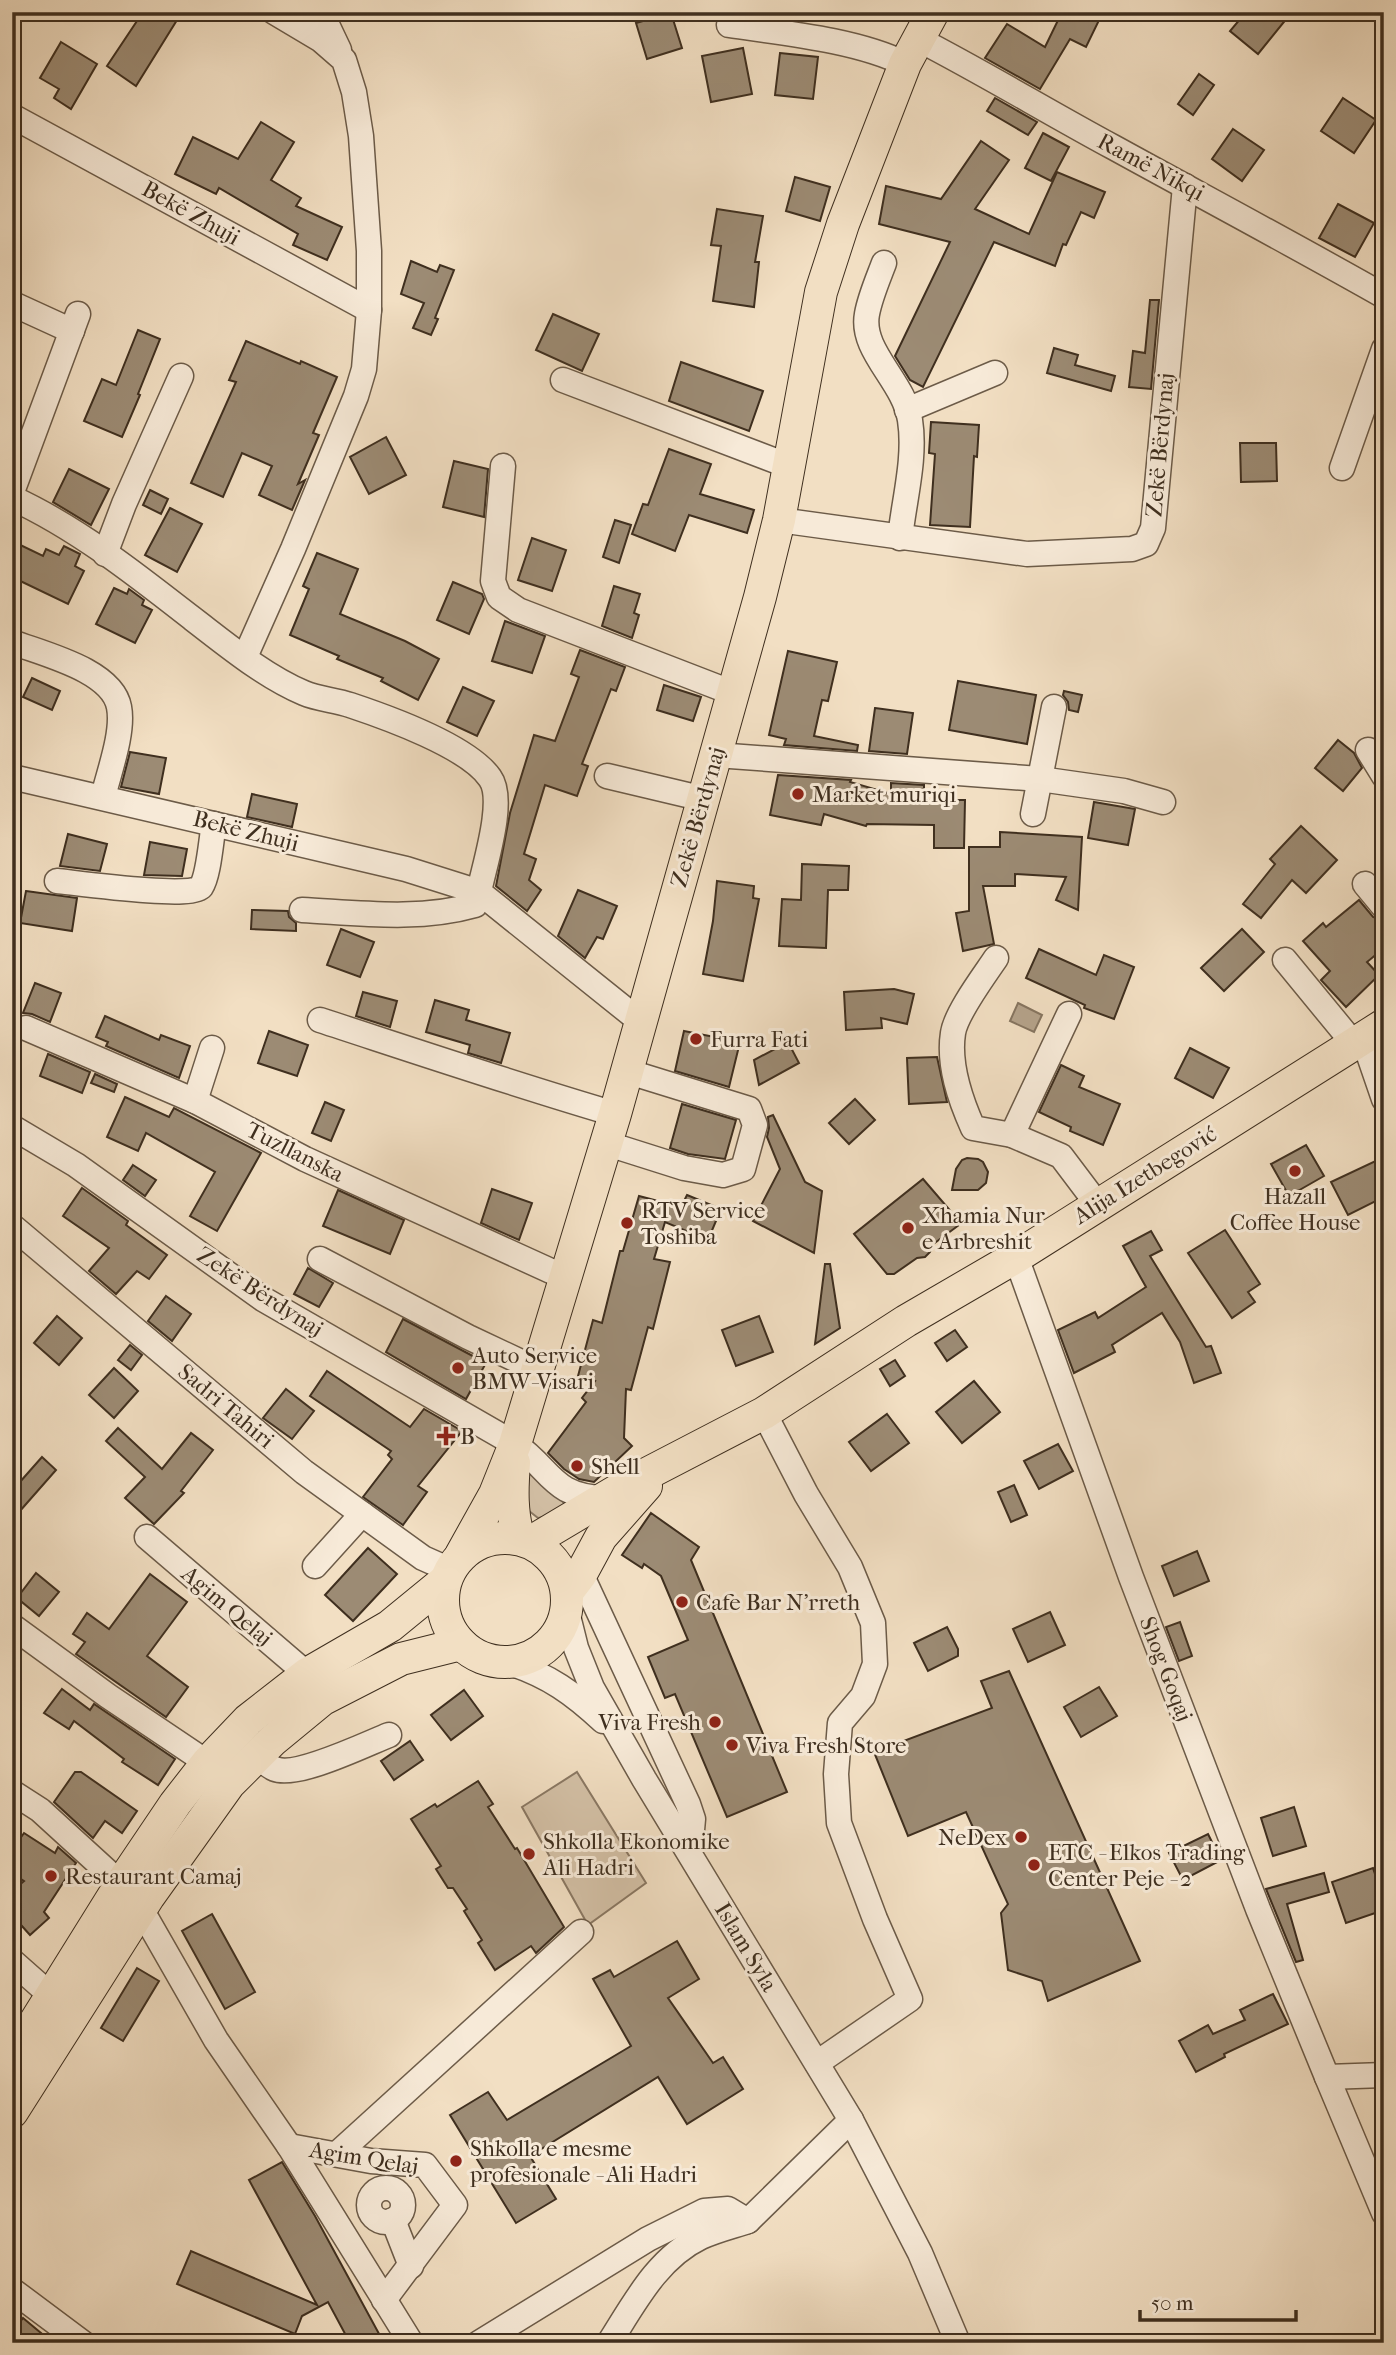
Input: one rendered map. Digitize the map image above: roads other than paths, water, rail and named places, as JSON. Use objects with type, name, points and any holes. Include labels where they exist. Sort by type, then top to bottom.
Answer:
[{"type":"main road","name":"Zekë Bërdynaj","points":[[461,1644],[446,1620],[443,1606],[452,1569],[495,1494],[515,1444],[641,1022],[779,520],[821,292],[843,224],[911,52],[933,12]]},
{"type":"main road","name":"Alija Izetbegović","points":[[525,1540],[764,1413],[906,1321],[1016,1257],[1367,1036]]},
{"type":"main road","name":"Zekë Bërdynaj","points":[[515,1444],[512,1484],[514,1524],[525,1540]]},
{"type":"main road","name":"Alija Izetbegović","points":[[572,1592],[601,1537],[624,1509],[667,1466]]},
{"type":"main road","points":[[12,2112],[24,2048],[62,2006],[141,1909],[220,1771],[248,1720],[307,1674],[390,1626],[476,1544],[494,1538],[525,1540],[549,1554],[572,1592],[560,1631],[547,1647],[530,1658],[510,1662],[492,1661],[475,1655],[461,1644],[401,1659],[323,1699],[257,1756],[220,1771],[167,1816],[121,1884],[62,2006]]},
{"type":"street","points":[[274,12],[321,40],[344,60]]},
{"type":"street","points":[[245,657],[293,550],[356,396],[364,369],[369,310],[369,251],[361,136],[354,92],[344,60],[321,12]]},
{"type":"street","points":[[729,25],[786,33],[883,53],[911,52]]},
{"type":"street","name":"Ramë Nikqi","points":[[911,52],[971,66],[1384,296]]},
{"type":"street","name":"Bekë Zhuji","points":[[12,116],[369,310]]},
{"type":"street","name":"Zekë Bërdynaj","points":[[779,520],[1027,554],[1132,550],[1146,544],[1153,527],[1185,186]]},
{"type":"street","points":[[884,263],[866,315],[868,342],[898,384],[910,419],[911,451],[900,538]]},
{"type":"street","points":[[12,492],[75,323],[13,304]]},
{"type":"street","points":[[1342,468],[1384,349]]},
{"type":"street","points":[[907,410],[995,373]]},
{"type":"street","points":[[105,554],[124,504],[181,376]]},
{"type":"street","points":[[563,380],[789,466]]},
{"type":"street","points":[[503,466],[493,581],[499,597],[518,610],[575,634],[733,694]]},
{"type":"street","points":[[12,498],[60,524],[105,554],[272,676],[304,693],[348,705],[444,743],[491,778],[497,799],[475,905],[459,910],[416,915],[302,910]]},
{"type":"street","points":[[12,642],[83,670],[104,681],[113,692],[119,707],[118,735],[103,797]]},
{"type":"street","points":[[1033,814],[1054,707]]},
{"type":"street","points":[[1368,750],[1384,776]]},
{"type":"street","points":[[716,755],[1040,779],[1124,791],[1163,802]]},
{"type":"street","points":[[607,776],[704,799]]},
{"type":"street","name":"Bekë Zhuji","points":[[12,777],[407,869],[479,892],[641,1022]]},
{"type":"street","points":[[57,881],[137,889],[197,891],[205,876],[214,824]]},
{"type":"street","points":[[1365,884],[1384,907]]},
{"type":"street","points":[[996,958],[971,996],[953,1031],[953,1067],[963,1107],[973,1128],[1012,1135],[1061,1156],[1098,1205]]},
{"type":"street","points":[[1285,960],[1367,1036],[1384,1099]]},
{"type":"street","points":[[1012,1135],[1069,1014]]},
{"type":"street","points":[[320,1020],[502,1081],[610,1128],[684,1168],[723,1175],[743,1169],[755,1125],[750,1109],[626,1071]]},
{"type":"street","name":"Tuzllanska","points":[[26,1028],[195,1101],[305,1159],[564,1277]]},
{"type":"street","points":[[195,1101],[212,1048]]},
{"type":"street","name":"Zekë Bërdynaj","points":[[12,1128],[76,1165],[263,1299],[515,1444]]},
{"type":"street","name":"Sadri Tahiri","points":[[12,1226],[304,1472],[423,1559],[452,1569]]},
{"type":"street","name":"Shog Goqaj","points":[[1016,1257],[1131,1577],[1258,1909],[1384,2213]]},
{"type":"street","points":[[320,1259],[468,1337],[538,1370]]},
{"type":"street","points":[[764,1413],[806,1494],[850,1567],[873,1623],[876,1664],[863,1696],[840,1723],[836,1774],[839,1823],[875,1919],[910,1999],[817,2063]]},
{"type":"street","points":[[515,1444],[531,1455],[553,1481],[570,1492],[584,1498],[605,1498]]},
{"type":"street","points":[[315,1566],[362,1514]]},
{"type":"street","name":"Agim Qelaj","points":[[147,1537],[307,1674]]},
{"type":"street","points":[[572,1592],[688,1804],[693,1819],[692,1829],[681,1839]]},
{"type":"street","name":"Islam Syla","points":[[572,1592],[576,1648],[592,1688],[851,2120],[920,2253],[958,2343]]},
{"type":"street","points":[[12,1626],[220,1771]]},
{"type":"street","name":"Islam Syla","points":[[510,1662],[535,1671],[571,1692],[621,1737]]},
{"type":"street","points":[[257,1756],[275,1769],[291,1770],[342,1755],[389,1735]]},
{"type":"street","name":"Agim Qelaj","points":[[12,1792],[40,1810],[121,1884],[141,1909],[216,2040],[289,2146],[371,2161],[425,2165],[439,2183],[455,2205],[384,2300]]},
{"type":"street","points":[[337,2154],[581,1932]]},
{"type":"street","points":[[12,1961],[62,2006]]},
{"type":"street","points":[[1326,2077],[1384,2075]]},
{"type":"street","points":[[608,2343],[645,2285],[667,2261],[700,2237],[748,2221],[851,2120]]},
{"type":"street","points":[[289,2146],[410,2341]]},
{"type":"street","points":[[371,2161],[381,2189],[376,2191],[370,2200],[389,2211],[411,2266]]},
{"type":"street","points":[[338,2225],[389,2211],[439,2183]]},
{"type":"street","points":[[479,2343],[648,2239],[704,2211],[728,2209],[748,2221]]},
{"type":"street","points":[[12,2290],[83,2343]]},
{"type":"place","name":"Market muriqi","points":[[798,794]]},
{"type":"place","name":"Furra Fati","points":[[696,1039]]},
{"type":"place","name":"Hazall Coffee House","points":[[1295,1171]]},
{"type":"place","name":"RTV Service Toshiba","points":[[627,1223]]},
{"type":"place","name":"Xhamia Nur e Arbreshit","points":[[908,1228]]},
{"type":"place","name":"Auto Service BMW-Visari","points":[[458,1368]]},
{"type":"place","name":"B","points":[[446,1436]]},
{"type":"place","name":"Shell","points":[[577,1466]]},
{"type":"place","name":"Cafe Bar N’rreth","points":[[682,1602]]},
{"type":"place","name":"Viva Fresh","points":[[715,1722]]},
{"type":"place","name":"Viva Fresh Store","points":[[732,1745]]},
{"type":"place","name":"NeDex","points":[[1021,1837]]},
{"type":"place","name":"Shkolla Ekonomike Ali Hadri","points":[[529,1854]]},
{"type":"place","name":"ETC - Elkos Trading Center Peje - 2","points":[[1034,1865]]},
{"type":"place","name":"Restaurant Camaj","points":[[51,1876]]},
{"type":"place","name":"Shkolla e mesme profesionale - Ali Hadri","points":[[456,2161]]}]
